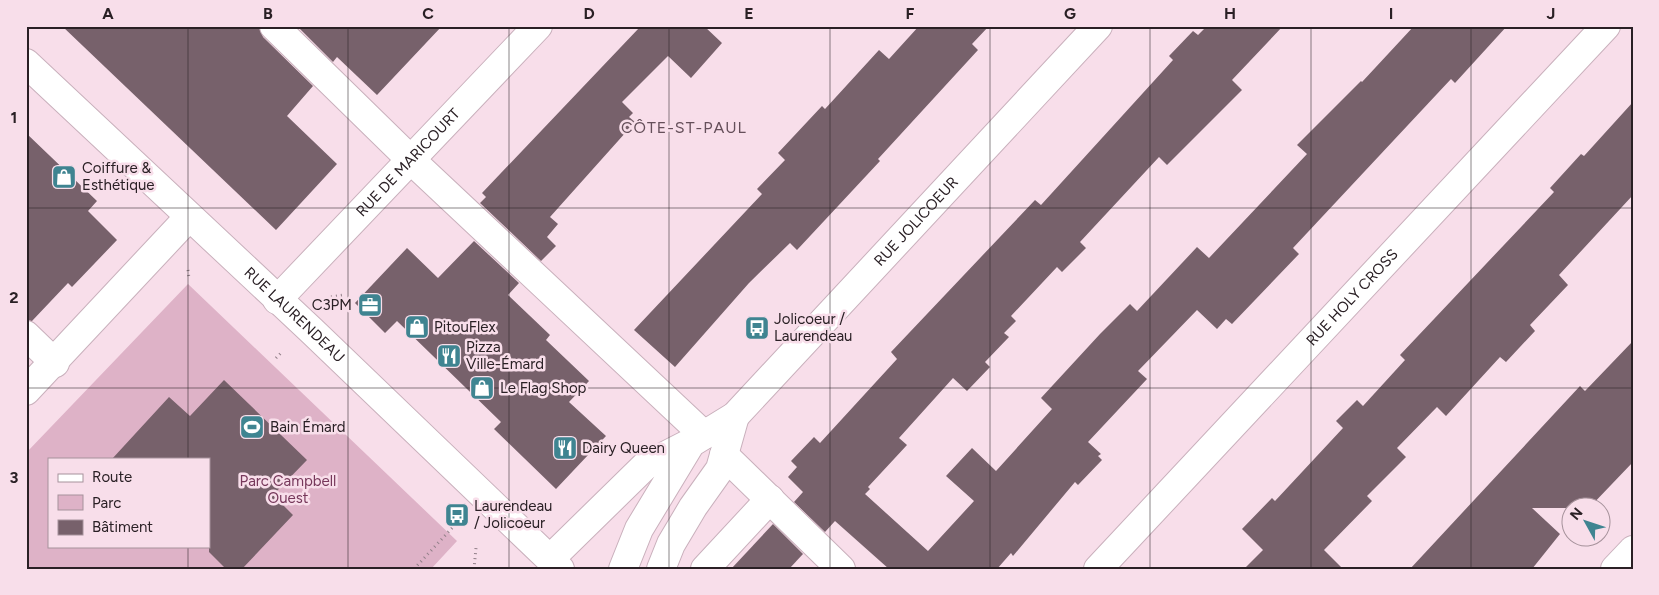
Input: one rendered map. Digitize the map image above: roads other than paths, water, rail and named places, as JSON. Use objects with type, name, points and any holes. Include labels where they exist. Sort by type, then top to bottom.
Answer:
[{"type":"street","points":[[274,26],[697,439]]},
{"type":"street","name":"RUE DE MARICOURT","points":[[277,300],[538,26]]},
{"type":"street","name":"RUE JOLICOEUR","points":[[555,564],[645,466],[697,439],[735,416],[1098,26]]},
{"type":"street","name":"RUE HOLY CROSS","points":[[1098,569],[1606,26]]},
{"type":"street","name":"RUE LAURENDEAU","points":[[26,63],[555,564]]},
{"type":"street","points":[[26,391],[189,218]]},
{"type":"street","points":[[26,335],[55,362]]},
{"type":"street","name":"RUE JOLICOEUR","points":[[661,569],[671,544],[720,469],[735,416]]},
{"type":"street","name":"RUE JOLICOEUR","points":[[623,569],[639,528],[697,439]]},
{"type":"street","points":[[724,455],[842,569]]},
{"type":"street","points":[[705,569],[770,499]]},
{"type":"street","points":[[1615,569],[1633,550]]},
{"type":"place","name":"Coiffure & Esthétique","points":[[64,177]]},
{"type":"place","name":"C3PM","points":[[370,305]]},
{"type":"place","name":"PitouFlex","points":[[417,327]]},
{"type":"place","name":"Jolicoeur / Laurendeau","points":[[757,328]]},
{"type":"place","name":"Pizza Ville-Émard","points":[[449,356]]},
{"type":"place","name":"Le Flag Shop","points":[[482,388]]},
{"type":"place","name":"Bain Émard","points":[[252,427]]},
{"type":"place","name":"Dairy Queen","points":[[565,448]]},
{"type":"place","name":"Laurendeau / Jolicoeur","points":[[457,515]]},
{"type":"district","name":"CÔTE-ST-PAUL","points":[[684,127]]},
{"type":"park label","name":"Parc Campbell Ouest","points":[[288,490]]}]
